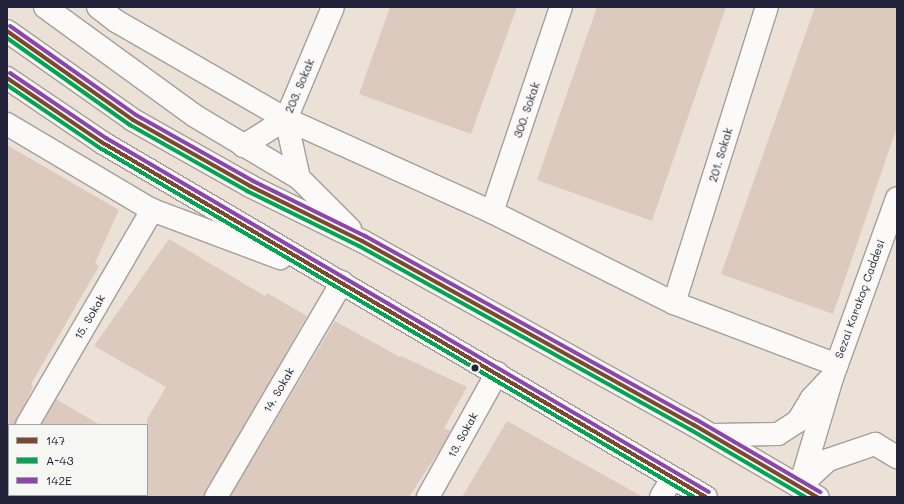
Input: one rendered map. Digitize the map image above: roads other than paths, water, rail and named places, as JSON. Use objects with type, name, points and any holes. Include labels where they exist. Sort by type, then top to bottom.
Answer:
[{"type":"street","points":[[45,7],[195,116],[299,178],[362,241]]},
{"type":"street","points":[[98,7],[116,21],[286,118],[492,212],[674,303],[834,371],[812,398],[798,421],[778,434],[713,435]]},
{"type":"street","name":"203. Sokak","points":[[243,146],[286,118],[333,7]]},
{"type":"street","name":"300. Sokak","points":[[492,212],[561,7]]},
{"type":"street","name":"201. Sokak","points":[[674,303],[767,7]]},
{"type":"street","points":[[7,31],[133,120],[250,186],[362,241],[713,435],[809,492],[828,460],[875,444],[897,457]]},
{"type":"street","points":[[7,78],[103,143],[497,373],[666,488],[706,497]]},
{"type":"street","points":[[286,118],[299,178]]},
{"type":"street","points":[[7,124],[152,210],[342,282]]},
{"type":"street","name":"Sezai Karakoç Caddesi","points":[[809,492],[834,371],[897,198]]},
{"type":"street","name":"15. Sokak","points":[[28,424],[152,210]]},
{"type":"street","name":"14. Sokak","points":[[216,497],[342,282]]},
{"type":"street","name":"13. Sokak","points":[[428,497],[497,373]]}]
